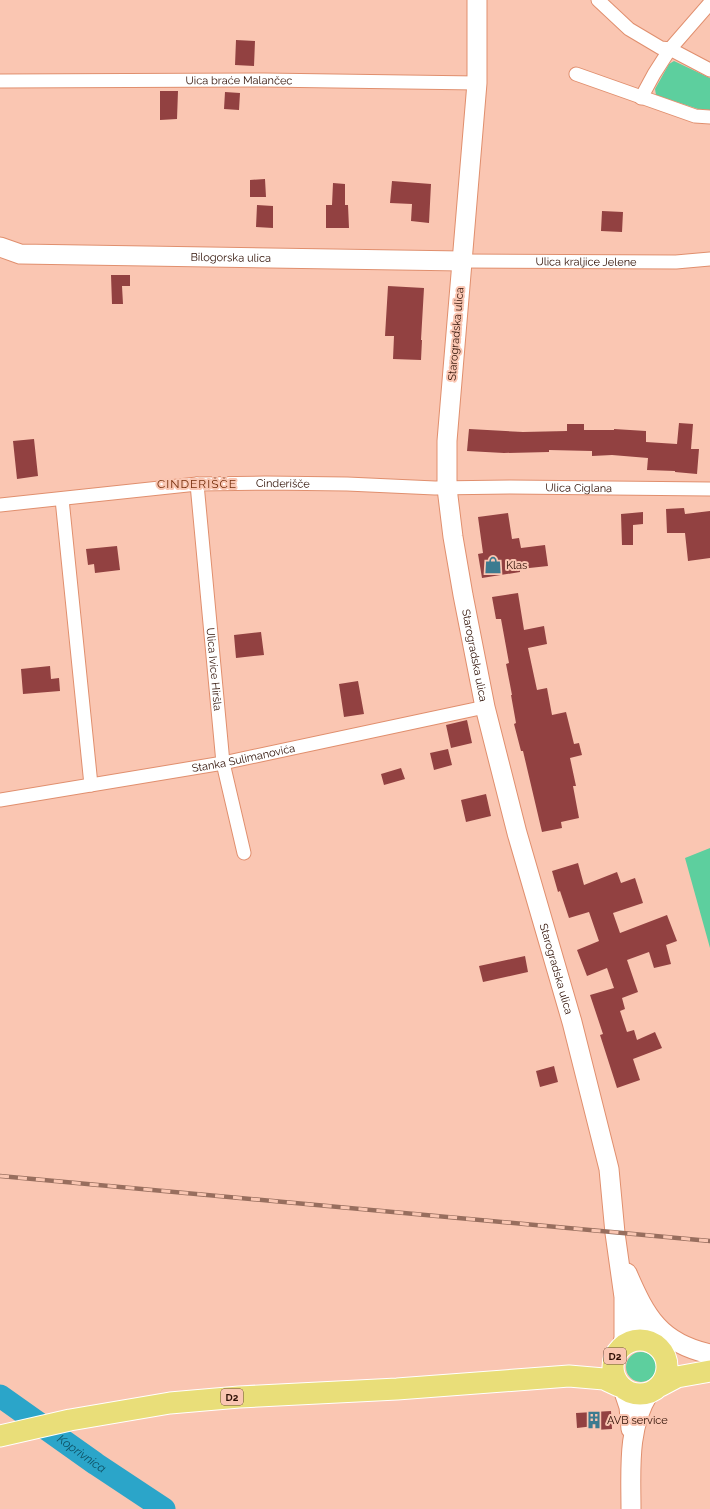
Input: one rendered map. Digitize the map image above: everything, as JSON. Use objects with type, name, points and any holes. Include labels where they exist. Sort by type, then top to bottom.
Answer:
[{"type":"main road","name":"Starogradska ulica","points":[[477,0],[477,83],[447,441],[446,488],[463,594],[485,707],[517,833],[572,1022],[609,1169],[615,1232],[624,1297],[624,1338],[617,1353]]},
{"type":"main road","name":"Bilogorska ulica","points":[[0,247],[20,254],[462,261]]},
{"type":"main road","points":[[619,1260],[646,1312],[663,1332],[674,1341],[694,1350],[710,1354]]},
{"type":"main road","name":"Starogradska ulica","points":[[624,1297],[636,1327],[647,1340]]},
{"type":"main road","points":[[632,1442],[638,1415],[642,1405],[654,1389],[665,1378],[667,1370],[667,1361],[664,1353],[660,1348],[647,1340]]},
{"type":"main road","name":"D2","points":[[570,1376],[598,1367],[629,1342],[647,1340]]},
{"type":"main road","name":"D2","points":[[617,1353],[613,1373],[621,1387]]},
{"type":"main road","points":[[664,1353],[674,1358],[710,1366]]},
{"type":"main road","name":"D2","points":[[0,1436],[70,1420],[170,1403],[239,1397],[396,1389],[570,1376],[604,1379],[631,1393],[640,1395],[678,1377],[710,1371]]},
{"type":"main road","points":[[621,1387],[629,1407],[632,1442],[632,1509]]},
{"type":"street","points":[[598,0],[629,29],[661,48],[670,49],[710,70]]},
{"type":"street","points":[[641,98],[670,49],[710,3]]},
{"type":"street","points":[[576,74],[695,116],[710,117]]},
{"type":"street","name":"Uica braće Malančec","points":[[1,81],[264,80],[477,83]]},
{"type":"street","name":"Ulica kraljice Jelene","points":[[462,261],[676,262],[710,259]]},
{"type":"street","name":"Cinderišče","points":[[0,506],[197,484],[280,483],[446,488]]},
{"type":"street","name":"Ulica Ivice Hiršla","points":[[197,484],[223,762],[244,853]]},
{"type":"street","name":"Ulica Ciglana","points":[[446,488],[518,487],[710,489]]},
{"type":"street","points":[[62,499],[91,785]]},
{"type":"street","name":"Stanka Sulimanovića","points":[[0,800],[223,762],[485,707]]},
{"type":"green space","points":[[674,61],[710,78],[710,110],[698,109],[656,95],[655,89],[669,64]]},
{"type":"green space","points":[[710,848],[710,948],[685,858]]},
{"type":"green space","points":[[641,1352],[652,1356],[656,1367],[652,1378],[641,1382],[630,1378],[626,1367],[630,1356]]},
{"type":"building","points":[[236,40],[255,41],[254,66],[235,65]]},
{"type":"building","points":[[160,91],[178,91],[177,119],[160,120]]},
{"type":"building","points":[[225,92],[240,93],[239,110],[224,109]]},
{"type":"building","points":[[265,179],[266,197],[250,197],[250,180]]},
{"type":"building","points":[[392,181],[431,184],[429,223],[411,221],[412,204],[390,203]]},
{"type":"building","points":[[333,183],[345,184],[345,205],[348,205],[349,228],[326,228],[326,205],[332,205]]},
{"type":"building","points":[[257,205],[273,206],[273,228],[256,227]]},
{"type":"building","points":[[602,211],[623,212],[622,232],[601,231]]},
{"type":"building","points":[[111,275],[130,275],[130,286],[122,286],[123,304],[112,304]]},
{"type":"building","points":[[388,286],[424,288],[421,360],[393,359],[394,336],[385,336]]},
{"type":"building","points":[[679,423],[693,424],[691,449],[699,449],[697,474],[675,471],[647,470],[648,458],[612,455],[592,456],[592,451],[549,450],[549,452],[504,453],[467,451],[469,429],[523,432],[567,431],[567,424],[584,424],[584,430],[614,429],[646,431],[646,442],[677,444]]},
{"type":"building","points":[[34,439],[38,476],[17,479],[13,441]]},
{"type":"building","points":[[684,508],[685,514],[710,511],[710,558],[688,561],[685,533],[667,533],[666,509]]},
{"type":"building","points":[[643,512],[643,524],[633,525],[633,545],[622,545],[621,514]]},
{"type":"building","points":[[508,513],[512,539],[519,538],[521,548],[545,545],[548,566],[520,569],[520,572],[482,578],[478,554],[483,553],[478,517]]},
{"type":"building","points":[[117,546],[120,570],[95,573],[94,564],[88,565],[86,549]]},
{"type":"building","points":[[518,593],[524,630],[544,626],[547,644],[528,648],[537,690],[547,688],[552,715],[566,712],[574,744],[579,743],[582,755],[570,758],[576,786],[573,786],[579,818],[561,822],[562,828],[542,832],[523,751],[521,751],[514,724],[516,723],[506,664],[509,663],[501,619],[496,619],[492,597]]},
{"type":"building","points":[[261,632],[264,655],[236,658],[234,635]]},
{"type":"building","points":[[50,666],[51,679],[59,678],[60,691],[23,694],[21,669]]},
{"type":"building","points":[[358,681],[364,714],[344,717],[339,684]]},
{"type":"building","points":[[467,720],[472,743],[451,748],[446,725]]},
{"type":"building","points":[[448,749],[452,765],[434,770],[430,753]]},
{"type":"building","points":[[401,768],[405,779],[384,785],[381,774]]},
{"type":"building","points":[[486,794],[491,816],[466,822],[461,800]]},
{"type":"building","points":[[578,863],[584,885],[617,872],[621,883],[635,878],[643,903],[613,913],[620,933],[667,915],[677,941],[666,945],[671,964],[654,968],[649,952],[627,960],[638,992],[622,998],[625,1009],[620,1011],[627,1032],[634,1030],[637,1040],[655,1032],[662,1048],[633,1059],[640,1080],[617,1088],[600,1035],[603,1034],[590,995],[614,988],[607,968],[587,976],[577,950],[599,941],[589,912],[569,918],[560,891],[558,892],[552,871]]},
{"type":"building","points":[[525,956],[528,972],[483,982],[479,966]]},
{"type":"building","points":[[554,1066],[558,1082],[540,1087],[536,1071]]},
{"type":"building","name":"AVB service","points":[[611,1411],[612,1429],[595,1430],[594,1426],[577,1428],[576,1413]]},
{"type":"waterway","name":"Koprivnica","points":[[0,1396],[96,1464],[164,1509]]},
{"type":"railway","points":[[0,1176],[710,1241]]},
{"type":"place","name":"Klas","points":[[493,565]]},
{"type":"place","name":"AVB service","points":[[594,1420]]},
{"type":"district","name":"CINDERIŠČE","points":[[197,484]]}]
